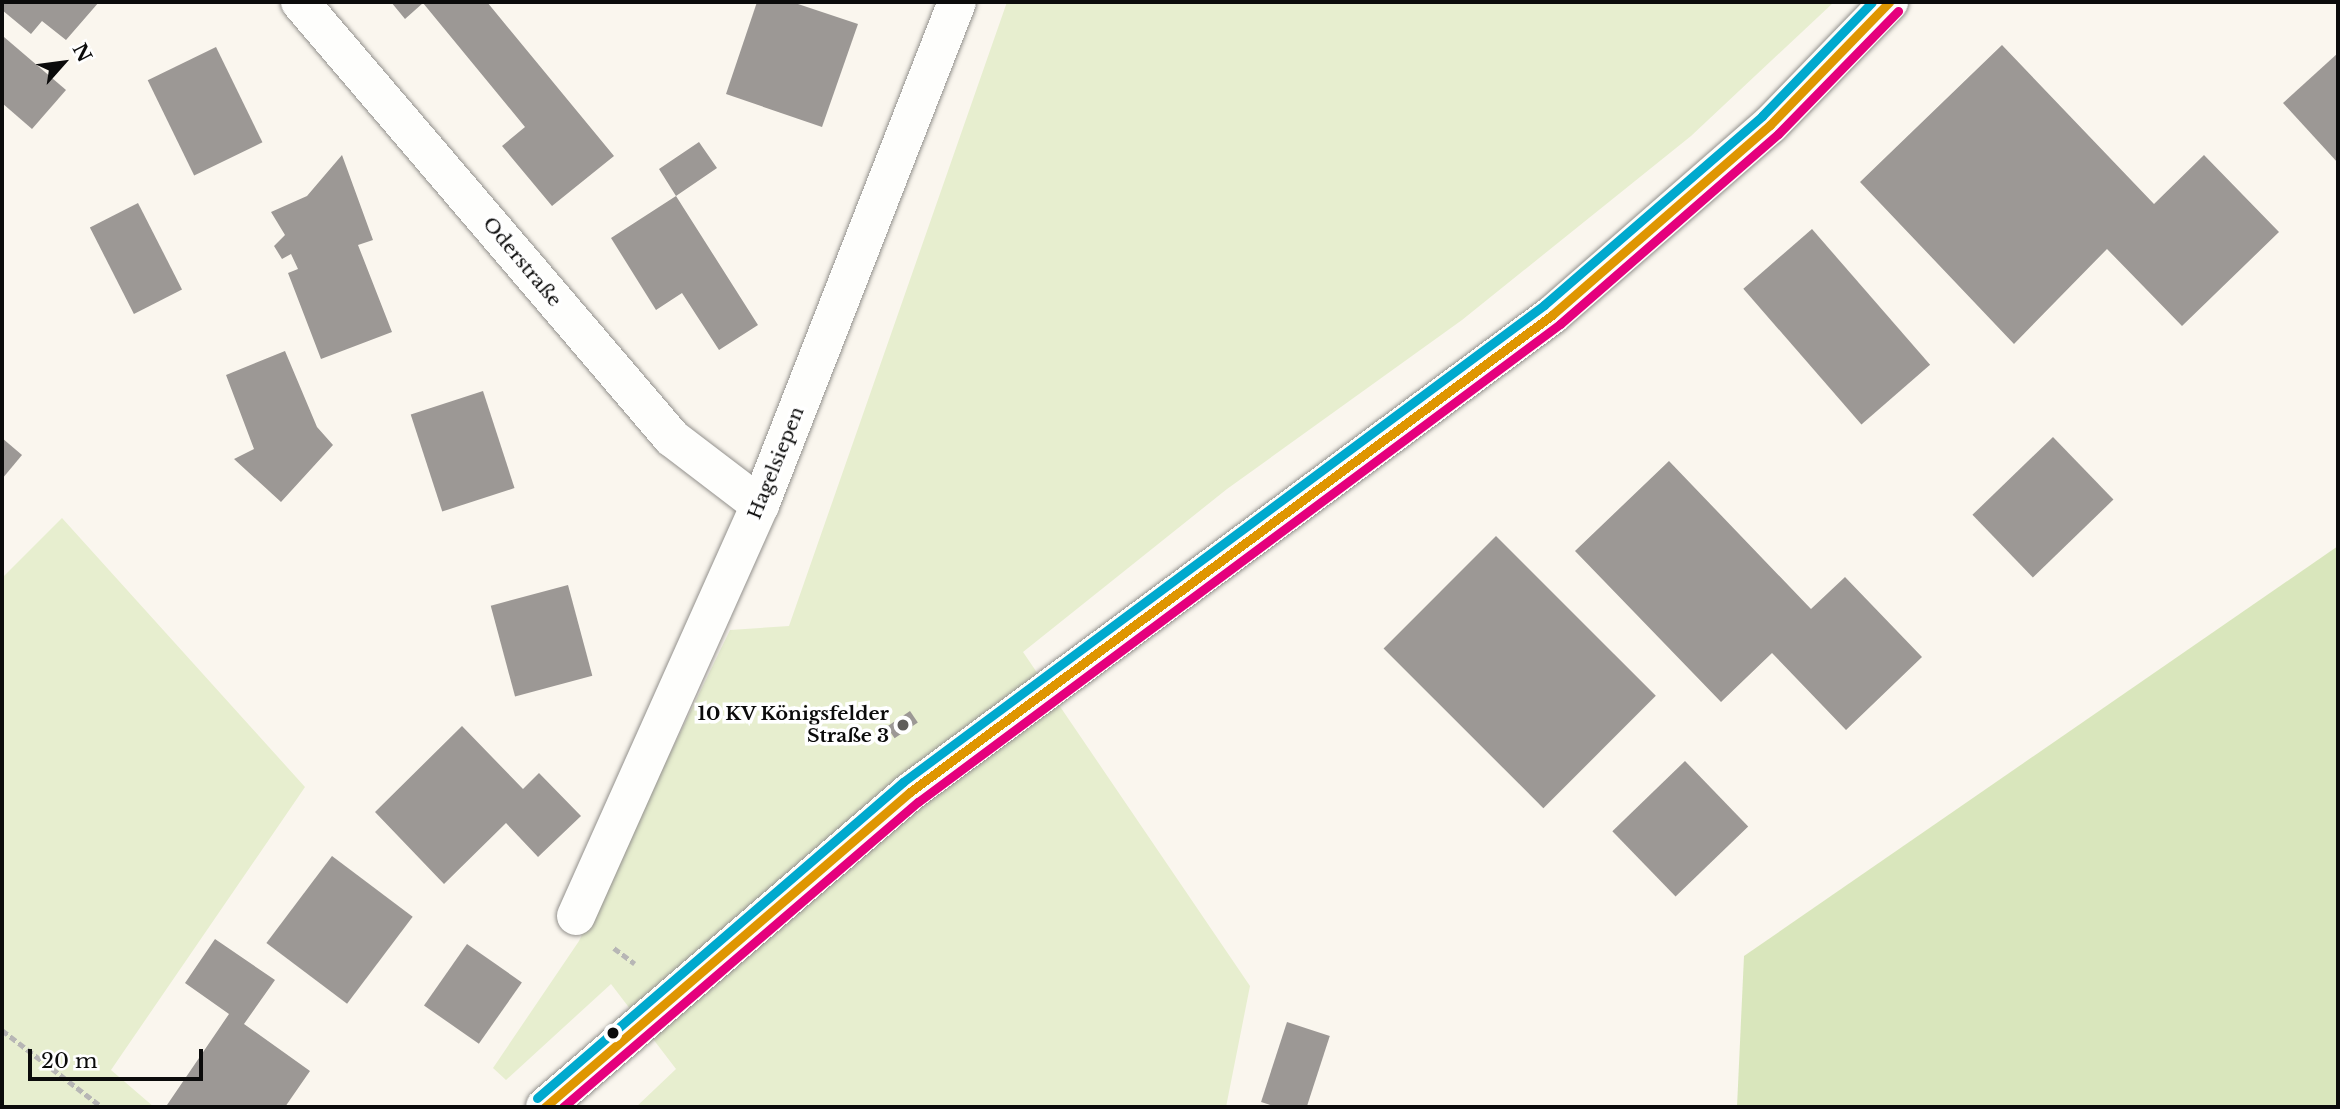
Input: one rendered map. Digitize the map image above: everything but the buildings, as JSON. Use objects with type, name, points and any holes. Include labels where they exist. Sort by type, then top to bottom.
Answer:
[{"type":"street","name":"Oderstraße","points":[[300,2],[672,438],[760,505]]},
{"type":"street","name":"Hagelsiepen","points":[[576,916],[760,505],[957,2]]},
{"type":"street","points":[[545,1107],[671,994],[910,792],[1552,315],[1770,125],[1889,2]]},
{"type":"path","points":[[576,916],[671,994]]},
{"type":"path","points":[[2,1030],[102,1107]]},
{"type":"green space","points":[[1007,2],[1834,2],[1691,136],[1462,320],[1227,489],[1023,652],[1250,986],[1226,1107],[636,1107],[676,1069],[611,984],[506,1080],[493,1068],[579,941],[730,630],[789,626]]},
{"type":"green space","points":[[62,518],[305,787],[111,1070],[154,1107],[2,1107],[2,578]]},
{"type":"green space","points":[[2338,546],[2338,1107],[1737,1107],[1744,956]]},
{"type":"transit line","points":[[537,1098],[903,782],[1544,305],[1762,116],[1872,2]]},
{"type":"transit line","points":[[545,1107],[910,792],[1552,315],[1770,125],[1889,2]]},
{"type":"transit line","points":[[563,1107],[918,802],[1560,324],[1778,134],[1898,11]]},
{"type":"place","name":"10 KV Königsfelder Straße 3","points":[[903,725]]}]
